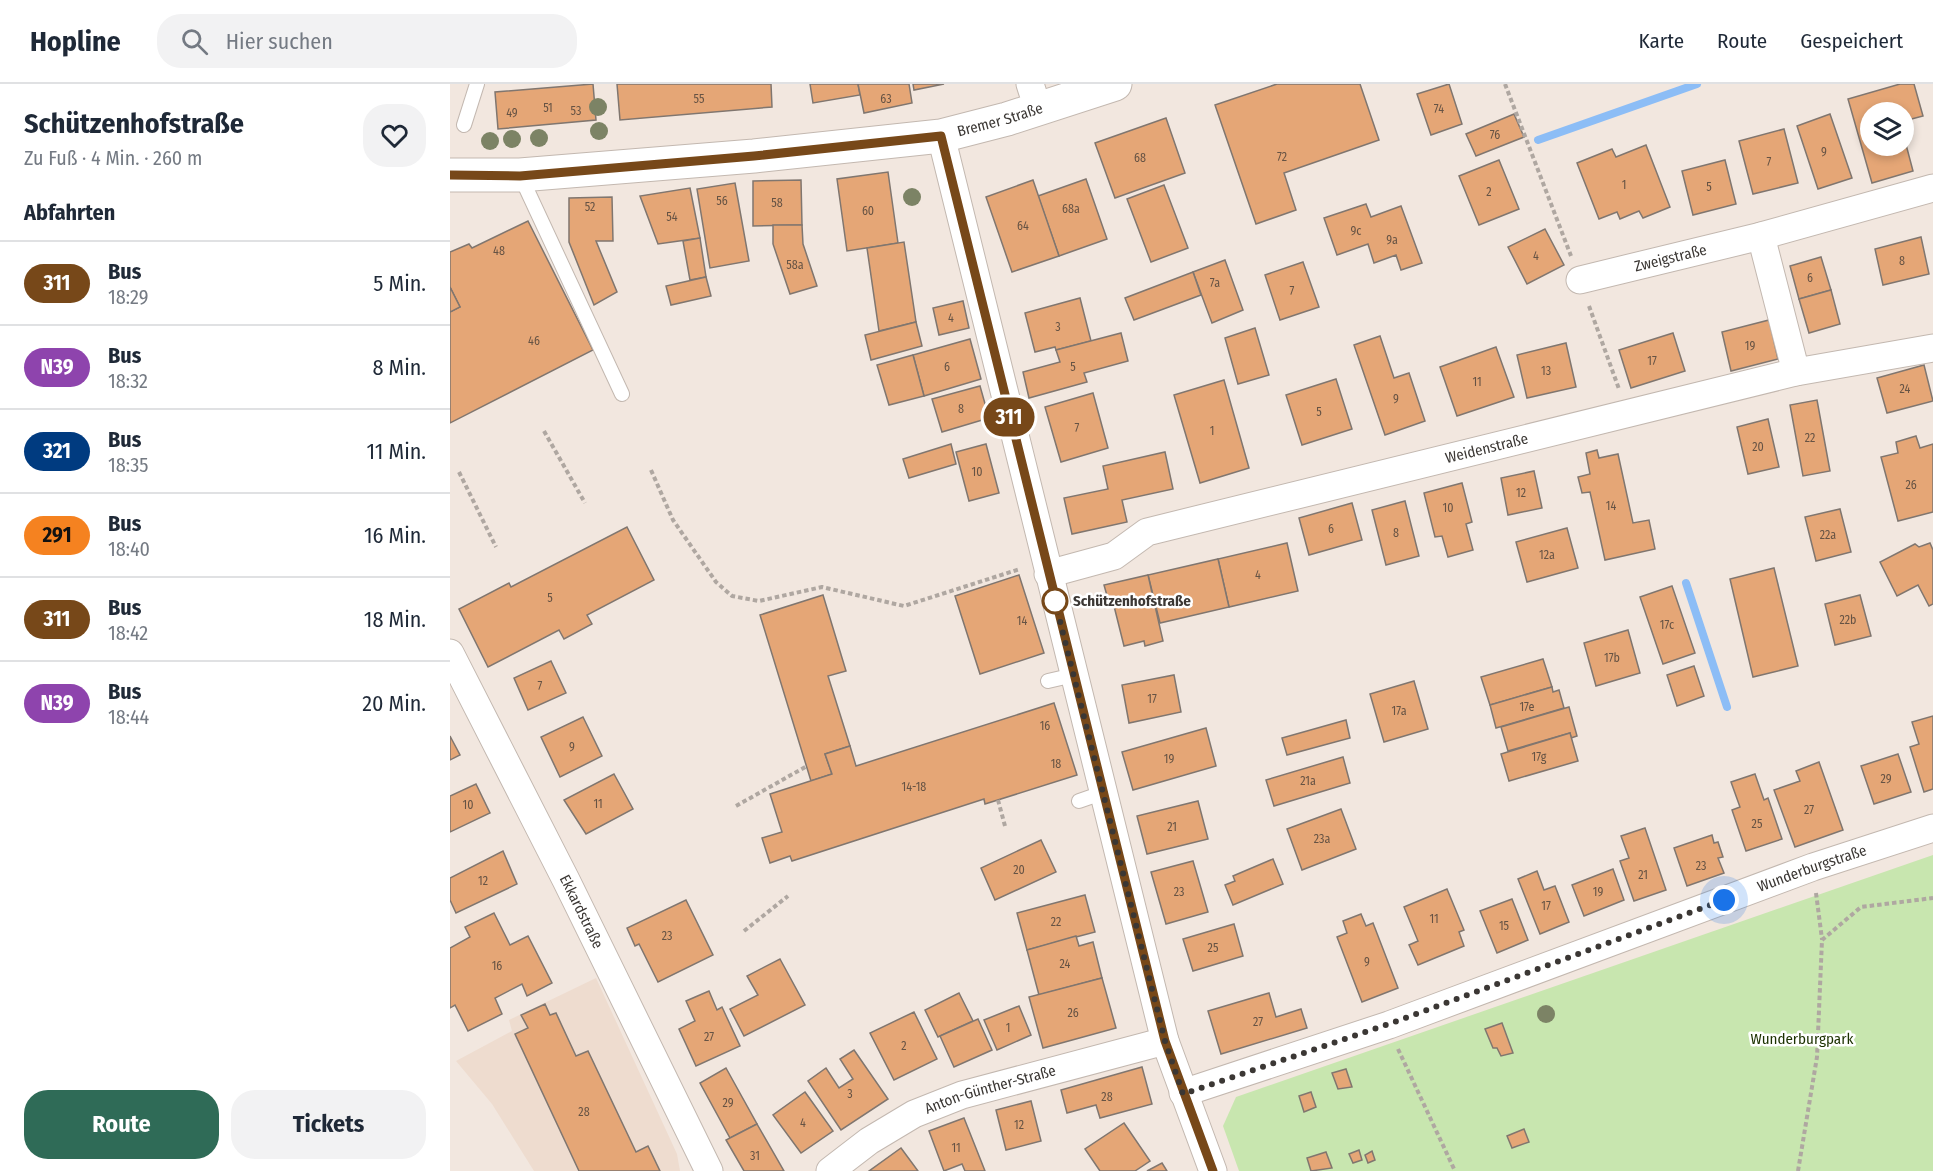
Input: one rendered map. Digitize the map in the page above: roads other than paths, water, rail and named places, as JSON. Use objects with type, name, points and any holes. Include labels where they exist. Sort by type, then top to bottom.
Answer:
[{"type":"street","name":"Bremer Straße","points":[[450,175],[520,176],[754,156],[941,136],[1034,96],[1115,84]]},
{"type":"street","points":[[941,136],[1074,675],[1091,797],[1165,1041],[1213,1171]]},
{"type":"street","name":"Zweigstraße","points":[[1580,280],[1761,236],[1933,188]]},
{"type":"street","points":[[1761,236],[1796,372]]},
{"type":"street","name":"Weidenstraße","points":[[1046,567],[1114,556],[1147,532],[1627,412],[1796,372],[1933,348]]},
{"type":"street","name":"Ekkardstraße","points":[[450,653],[566,880],[709,1171]]},
{"type":"street","name":"Wunderburgstraße","points":[[1183,1094],[1389,1024],[1813,867],[1933,828]]},
{"type":"street","name":"Anton-Günther-Straße","points":[[830,1171],[870,1141],[914,1114],[952,1099],[1165,1041]]},
{"type":"lane","points":[[464,124],[477,84]]},
{"type":"lane","points":[[520,176],[622,394]]},
{"type":"lane","points":[[1048,681],[1074,675]]},
{"type":"waterway","points":[[1538,140],[1697,84]]},
{"type":"waterway","points":[[1686,583],[1727,707]]},
{"type":"place","name":"Schützenhofstraße","points":[[1055,601]]},
{"type":"park label","name":"Wunderburgpark","points":[[1802,1039]]}]
